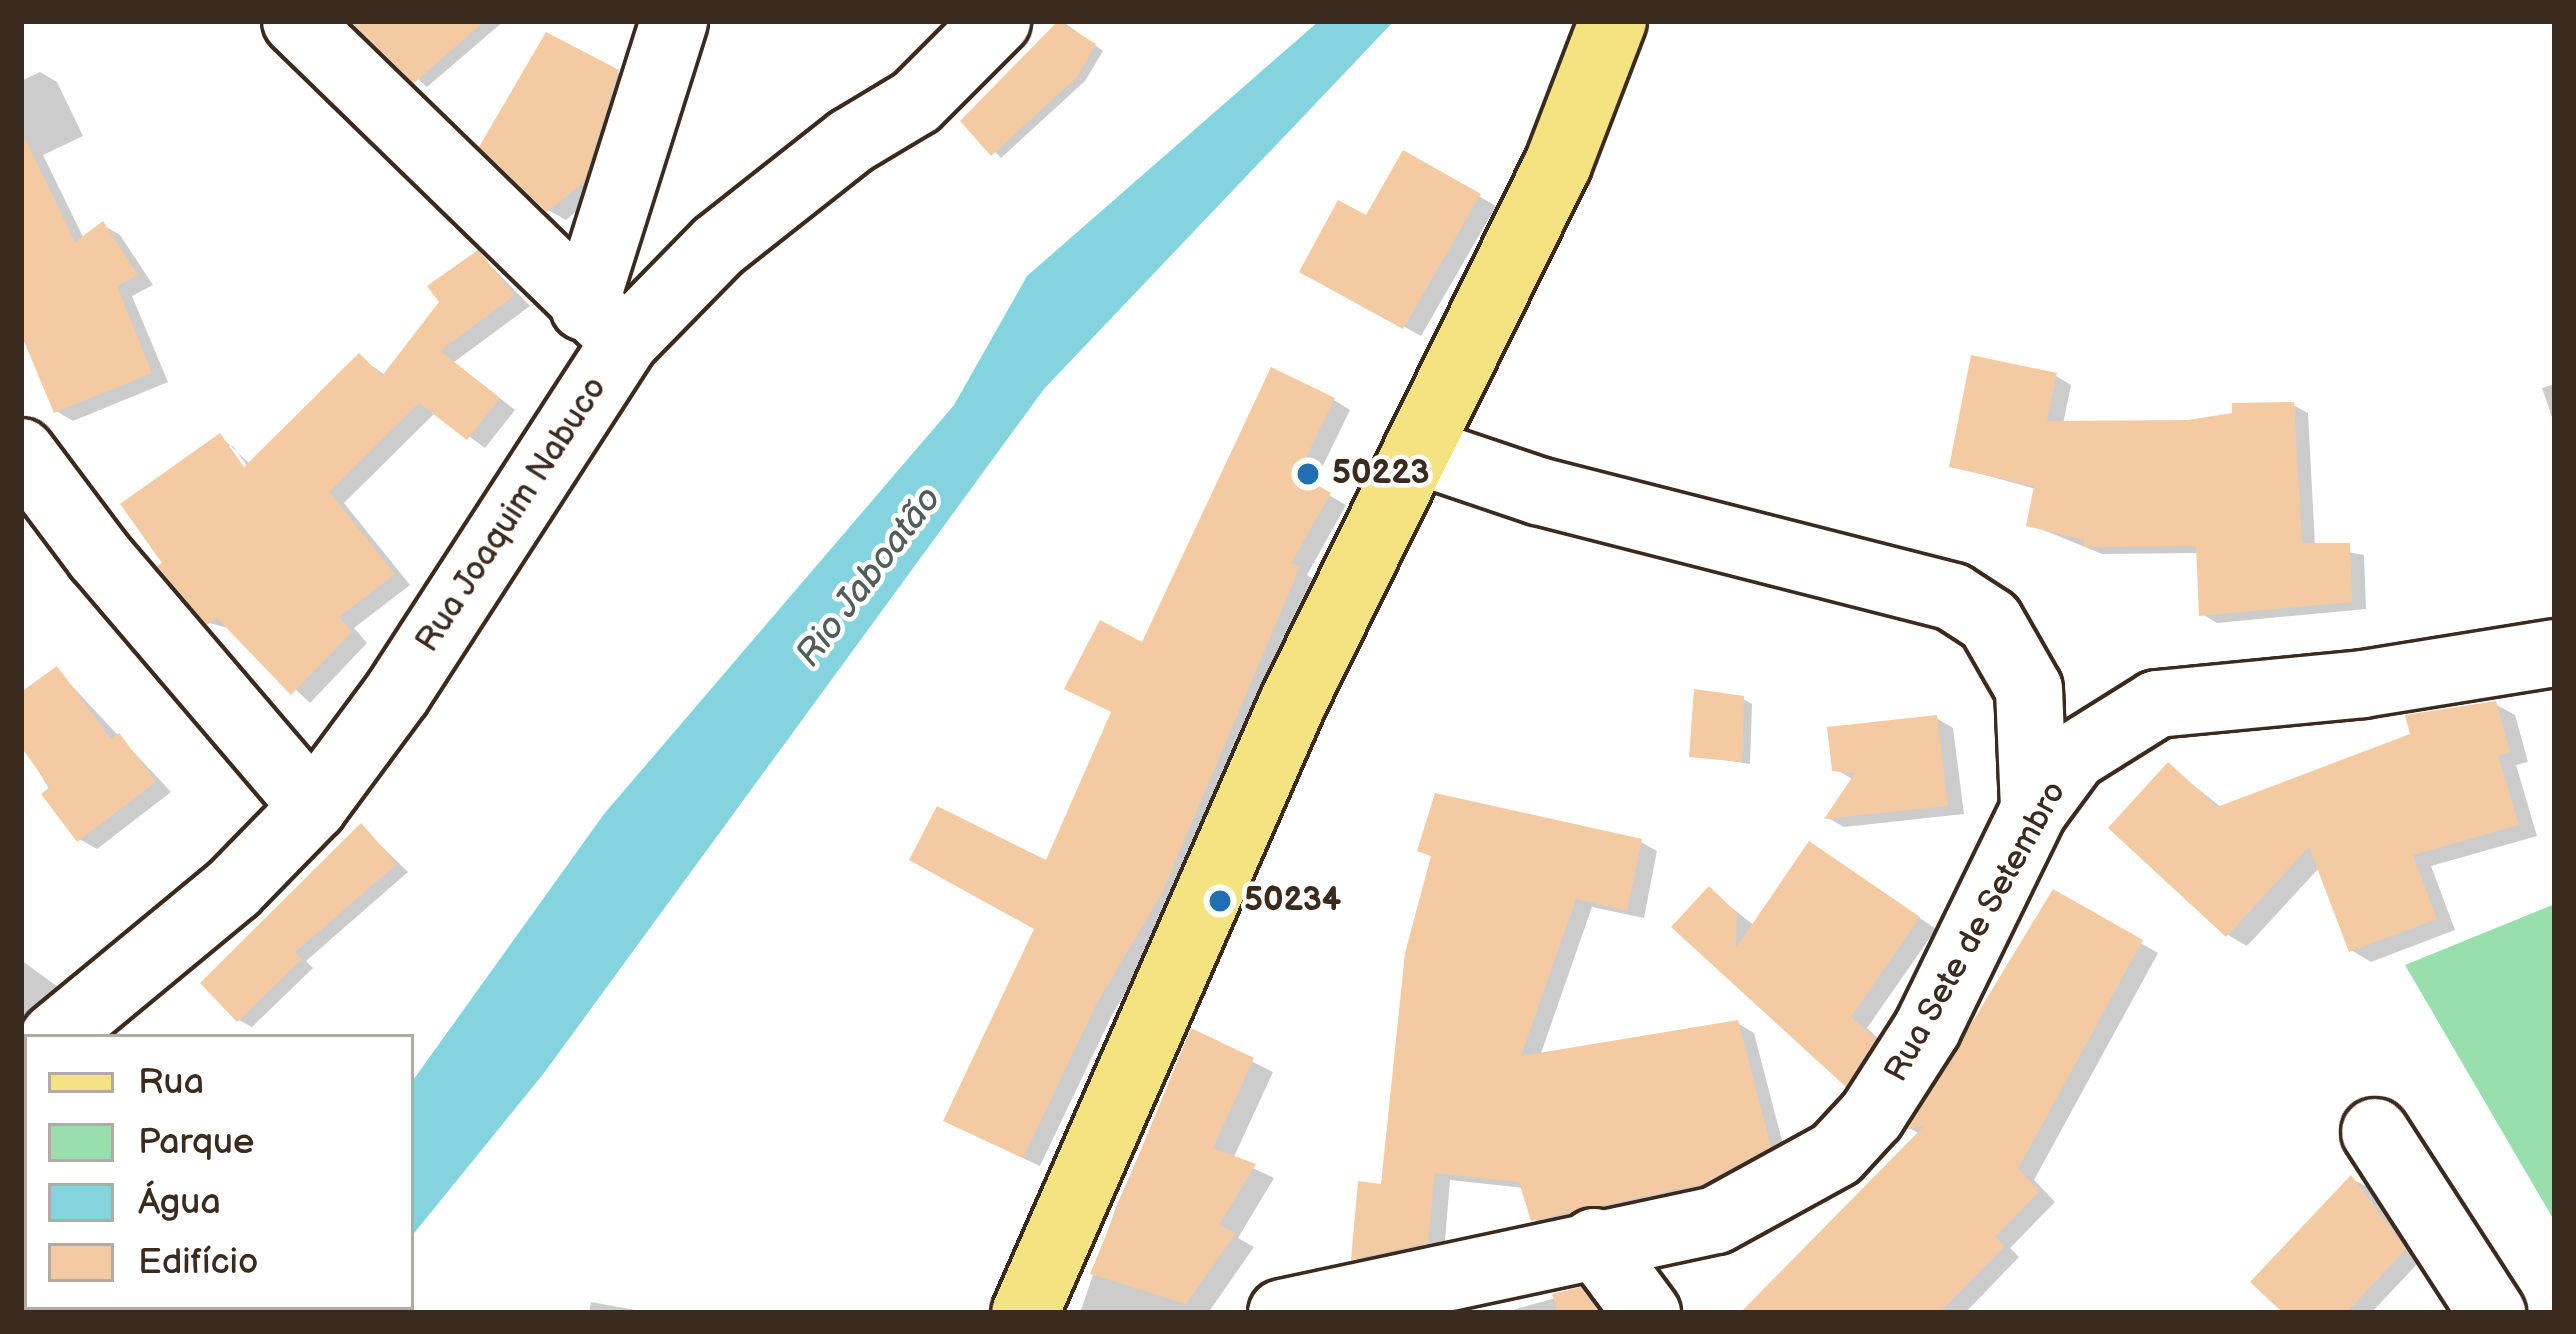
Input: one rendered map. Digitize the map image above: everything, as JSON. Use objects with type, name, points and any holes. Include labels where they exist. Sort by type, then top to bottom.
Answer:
[{"type":"main road","points":[[1025,1313],[1294,700],[1558,164],[1613,21]]},
{"type":"street","points":[[296,21],[604,324]]},
{"type":"street","points":[[604,324],[674,21]]},
{"type":"street","name":"Rua Joaquim Nabuco","points":[[57,1034],[233,889],[313,807],[398,692],[604,324],[718,246],[851,141],[916,102],[997,21]]},
{"type":"street","points":[[1417,450],[1538,491],[1953,598],[1990,621],[2029,689],[2034,810]]},
{"type":"street","points":[[21,452],[72,523],[313,807]]},
{"type":"street","name":"Rua Sete de Setembro","points":[[1282,1313],[1594,1242],[1716,1220],[1836,1154],[1872,1115],[1928,1029],[2034,810],[2074,756],[2156,704],[2363,684],[2555,653]]},
{"type":"street","points":[[2375,1132],[2492,1313]]},
{"type":"street","points":[[1594,1242],[1647,1313]]},
{"type":"green space","points":[[2555,904],[2555,1222],[2405,965]]},
{"type":"water","name":"Rio Jaboatão","points":[[1319,21],[1394,21],[1044,389],[544,1073],[414,1233],[414,1079],[604,814],[954,405],[1027,276]]},
{"type":"building","points":[[350,21],[485,21],[414,83]]},
{"type":"building","points":[[1058,21],[1096,44],[1077,77],[991,156],[960,121]]},
{"type":"building","points":[[546,32],[619,70],[584,182],[547,212],[479,147]]},
{"type":"building","points":[[21,130],[75,242],[103,221],[138,275],[117,286],[152,373],[54,413],[21,334]]},
{"type":"building","points":[[1403,150],[1481,194],[1403,329],[1299,272],[1338,200],[1366,215]]},
{"type":"building","points":[[478,250],[515,295],[440,351],[500,398],[467,440],[419,403],[329,492],[395,574],[339,617],[352,632],[291,695],[217,618],[207,625],[157,566],[162,563],[120,504],[220,433],[244,467],[359,353],[382,376],[439,302],[427,286]]},
{"type":"building","points":[[1971,355],[2057,373],[2047,421],[2188,420],[2232,413],[2232,403],[2294,402],[2302,543],[2350,543],[2352,602],[2199,616],[2196,546],[2084,547],[2084,540],[2026,526],[2034,486],[1949,467]]},
{"type":"building","points":[[1271,367],[1335,398],[1298,474],[1331,493],[1291,563],[1300,567],[1161,895],[1096,1005],[1023,1158],[943,1121],[1034,929],[909,860],[937,806],[1046,860],[1111,712],[1064,689],[1100,620],[1142,642]]},
{"type":"building","points":[[57,666],[111,739],[119,733],[156,782],[77,842],[41,794],[50,787],[21,747],[21,692]]},
{"type":"building","points":[[1694,689],[1744,696],[1742,762],[1689,757]]},
{"type":"building","points":[[2496,701],[2510,752],[2498,755],[2519,825],[2413,855],[2437,919],[2349,952],[2309,847],[2226,937],[2108,828],[2168,762],[2217,807],[2410,734],[2405,715]]},
{"type":"building","points":[[1937,715],[1948,806],[1824,819],[1855,773],[1832,771],[1827,727]]},
{"type":"building","points":[[1435,793],[1642,839],[1627,911],[1576,899],[1521,1056],[1738,1020],[1771,1147],[1703,1184],[1531,1221],[1519,1182],[1435,1173],[1428,1243],[1351,1260],[1358,1181],[1381,1184],[1405,953],[1431,856],[1417,851]]},
{"type":"building","points":[[361,823],[397,864],[295,952],[302,959],[237,1022],[200,983]]},
{"type":"building","points":[[1809,841],[1920,917],[1851,1017],[1876,1039],[1846,1087],[1671,927],[1709,886],[1737,913],[1736,948]]},
{"type":"building","points":[[2053,889],[2143,940],[2018,1169],[2040,1191],[1995,1237],[2005,1246],[1939,1313],[1740,1313],[1925,1125],[1907,1130]]},
{"type":"building","points":[[1191,1028],[1254,1058],[1213,1148],[1256,1164],[1219,1225],[1236,1233],[1186,1304],[1090,1274]]},
{"type":"building","points":[[2351,1175],[2406,1249],[2346,1313],[2283,1313],[2250,1282]]},
{"type":"building","points":[[1581,1287],[1600,1313],[1558,1313],[1552,1294]]},
{"type":"place","name":"50223","points":[[1308,474]]},
{"type":"place","name":"50234","points":[[1220,901]]}]
